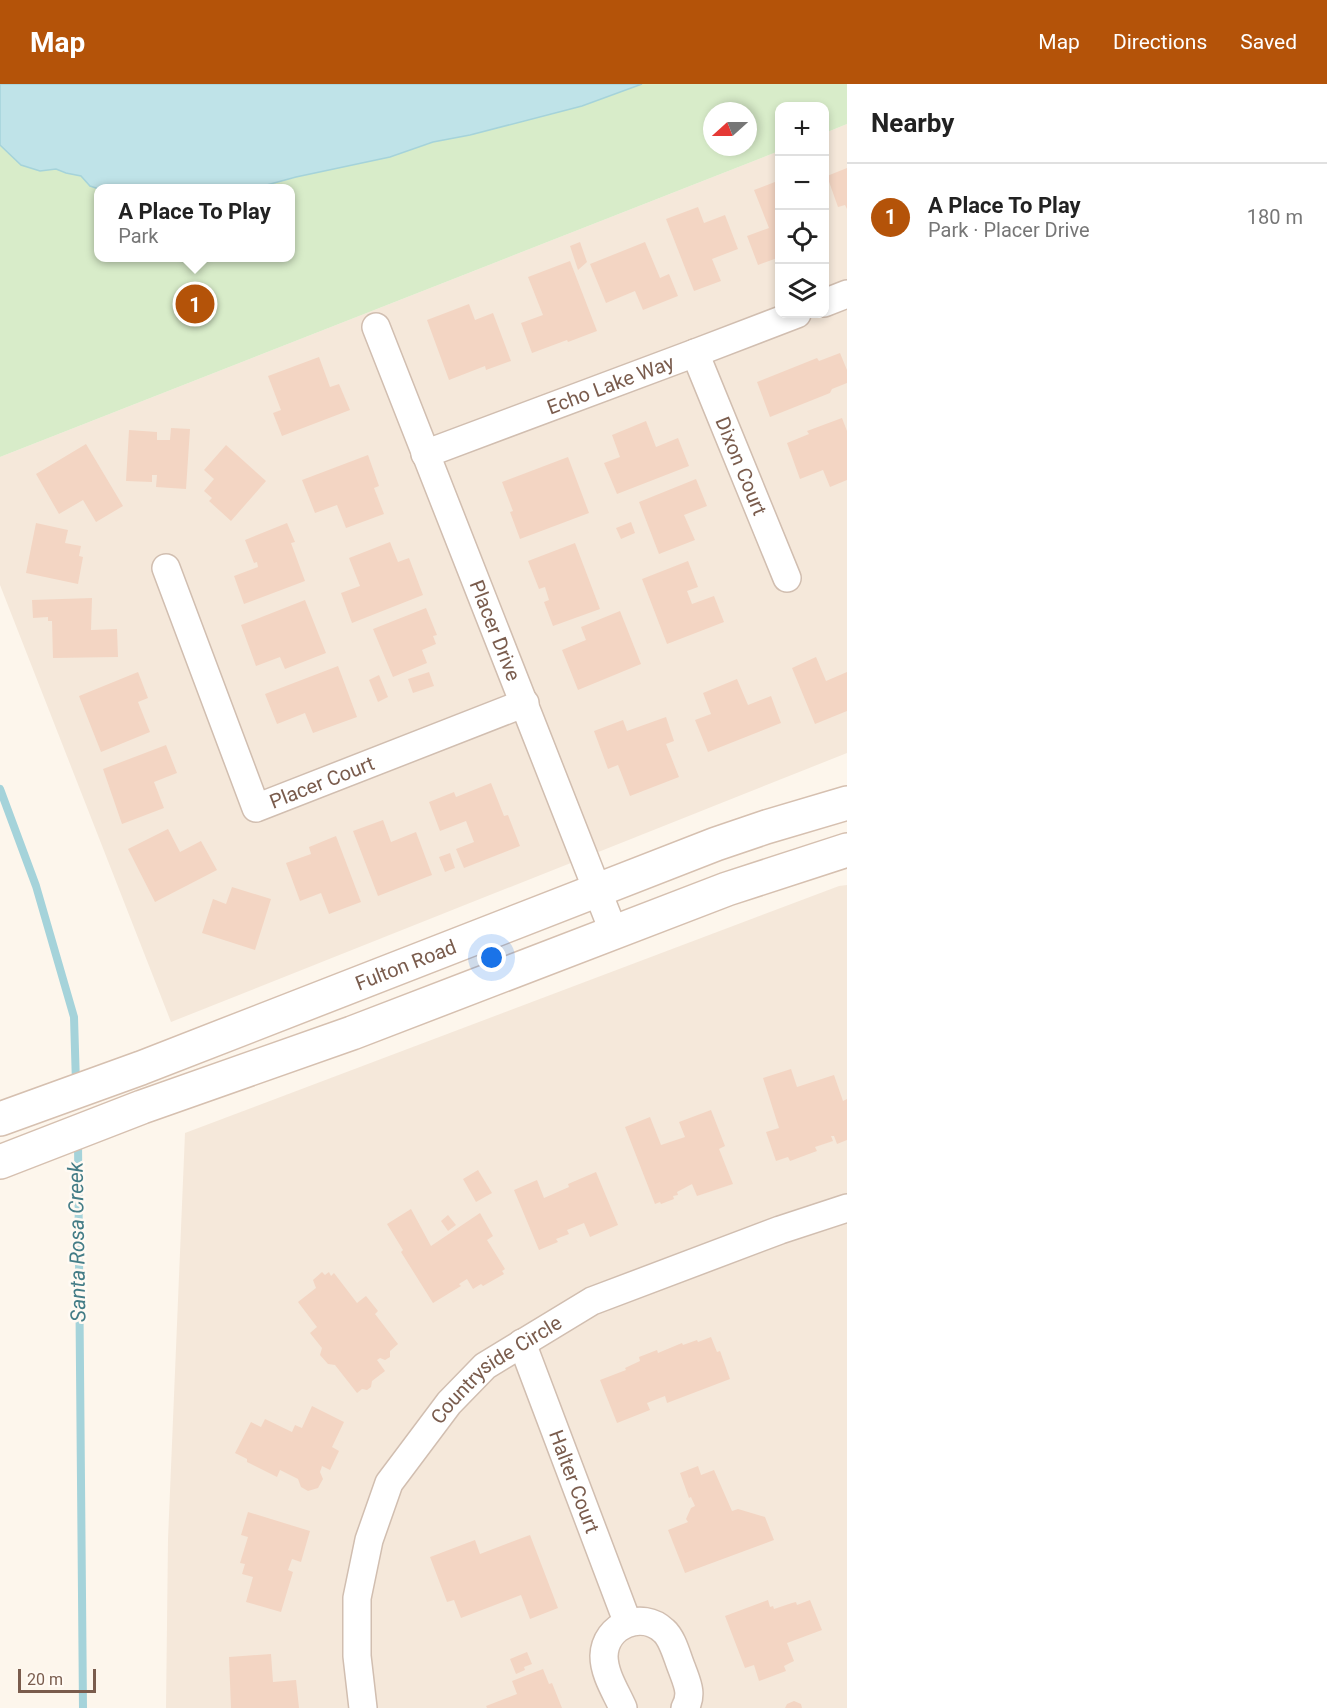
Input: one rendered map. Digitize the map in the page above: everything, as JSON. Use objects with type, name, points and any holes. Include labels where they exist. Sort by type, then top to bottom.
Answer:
[{"type":"main road","name":"Fulton Road","points":[[0,1119],[141,1068],[766,827],[847,803]]},
{"type":"main road","points":[[0,1162],[142,1107],[352,1033],[727,889],[847,850]]},
{"type":"street","points":[[829,301],[847,294]]},
{"type":"street","name":"Echo Lake Way","points":[[425,454],[787,318]]},
{"type":"street","name":"Placer Drive","points":[[376,327],[614,933]]},
{"type":"street","name":"Dixon Court","points":[[695,353],[787,578]]},
{"type":"street","name":"Placer Court","points":[[166,568],[256,808],[525,704]]},
{"type":"street","name":"Countryside Circle","points":[[363,1708],[357,1656],[357,1598],[369,1540],[390,1483],[449,1403],[485,1366],[592,1301],[780,1230],[847,1208]]},
{"type":"street","name":"Halter Court","points":[[522,1343],[627,1621]]},
{"type":"street","points":[[623,1708],[606,1670],[604,1655],[610,1635],[627,1621],[655,1623],[667,1633],[687,1682],[690,1698],[685,1708]]},
{"type":"shaded area","points":[[847,124],[847,753],[171,1022],[0,585],[0,457],[775,153],[775,318],[829,318],[829,131]]},
{"type":"shaded area","points":[[847,885],[847,1708],[166,1708],[168,1539],[185,1133],[839,886]]},
{"type":"green space","points":[[0,84],[847,84],[847,124],[829,131],[829,102],[775,102],[775,153],[0,457]]},
{"type":"water","points":[[0,84],[642,84],[582,106],[470,135],[433,142],[390,157],[270,184],[94,184],[94,187],[81,176],[56,169],[40,171],[21,165],[0,145]]},
{"type":"building","points":[[847,168],[847,209],[845,205],[838,207],[829,175]]},
{"type":"building","points":[[775,182],[775,259],[758,265],[747,236],[769,228],[754,190]]},
{"type":"building","points":[[698,207],[704,223],[725,215],[738,249],[712,259],[721,281],[694,291],[666,219]]},
{"type":"building","points":[[580,242],[587,262],[578,270],[570,246]]},
{"type":"building","points":[[645,242],[660,278],[669,274],[678,296],[643,310],[635,291],[606,303],[590,264]]},
{"type":"building","points":[[570,261],[597,331],[532,353],[521,323],[543,315],[528,277]]},
{"type":"building","points":[[469,304],[475,320],[493,313],[511,361],[486,370],[485,366],[449,380],[427,320]]},
{"type":"building","points":[[840,353],[847,370],[847,383],[832,389],[830,393],[770,417],[757,382],[817,358],[819,361]]},
{"type":"building","points":[[319,357],[330,387],[339,384],[350,410],[282,436],[273,413],[281,410],[268,376]]},
{"type":"building","points":[[842,418],[847,431],[847,480],[830,487],[823,470],[800,479],[787,443],[809,434],[807,431]]},
{"type":"building","points":[[646,421],[656,447],[678,438],[689,466],[617,494],[604,463],[620,457],[612,435]]},
{"type":"building","points":[[171,428],[190,429],[186,489],[156,487],[157,475],[152,475],[152,482],[126,481],[129,430],[157,432],[157,440],[170,440]]},
{"type":"building","points":[[86,444],[123,506],[96,522],[83,500],[59,514],[36,474]]},
{"type":"building","points":[[226,445],[266,481],[231,521],[209,501],[212,498],[204,491],[214,479],[204,470]]},
{"type":"building","points":[[368,455],[379,486],[374,488],[384,514],[346,528],[337,505],[315,513],[302,480]]},
{"type":"building","points":[[568,457],[589,513],[520,539],[502,482]]},
{"type":"building","points":[[696,479],[707,506],[684,515],[695,540],[659,554],[639,502]]},
{"type":"building","points":[[631,522],[635,533],[621,539],[616,528]]},
{"type":"building","points":[[36,523],[68,530],[65,543],[81,546],[79,556],[83,557],[78,584],[26,573]]},
{"type":"building","points":[[287,523],[295,542],[291,543],[305,581],[244,604],[234,576],[258,567],[257,562],[254,563],[245,540]]},
{"type":"building","points":[[390,542],[398,562],[409,558],[423,595],[352,623],[341,593],[360,586],[349,558]]},
{"type":"building","points":[[575,543],[600,609],[553,626],[544,602],[549,600],[545,587],[539,589],[528,561]]},
{"type":"building","points":[[688,561],[698,587],[687,591],[692,604],[714,596],[724,622],[667,644],[642,579]]},
{"type":"building","points":[[92,598],[91,630],[117,629],[118,657],[53,658],[52,621],[48,621],[48,617],[33,618],[32,600]]},
{"type":"building","points":[[305,600],[326,653],[285,669],[280,657],[256,666],[241,625]]},
{"type":"building","points":[[426,608],[437,635],[433,636],[436,644],[422,650],[427,663],[393,677],[373,629]]},
{"type":"building","points":[[620,611],[641,664],[578,690],[562,650],[586,640],[581,627]]},
{"type":"building","points":[[816,657],[826,681],[847,672],[847,711],[815,724],[792,668]]},
{"type":"building","points":[[338,666],[357,717],[313,733],[305,713],[277,724],[265,694]]},
{"type":"building","points":[[138,672],[148,698],[138,702],[150,732],[101,752],[79,696]]},
{"type":"building","points":[[429,672],[434,686],[413,693],[408,679]]},
{"type":"building","points":[[379,675],[388,697],[378,702],[369,680]]},
{"type":"building","points":[[737,679],[748,705],[771,696],[781,723],[708,752],[695,720],[711,714],[703,693]]},
{"type":"building","points":[[666,717],[674,741],[666,744],[679,777],[630,796],[618,765],[608,769],[594,731],[623,720],[627,731]]},
{"type":"building","points":[[166,745],[177,773],[154,782],[164,808],[122,824],[103,769]]},
{"type":"building","points":[[491,783],[504,816],[508,815],[520,846],[464,868],[456,849],[474,842],[466,821],[440,831],[429,802],[454,792],[456,797]]},
{"type":"building","points":[[383,820],[391,842],[416,832],[432,875],[378,896],[353,831]]},
{"type":"building","points":[[168,829],[180,852],[201,841],[217,870],[155,902],[128,849]]},
{"type":"building","points":[[336,836],[361,902],[329,914],[321,893],[300,901],[286,863],[311,854],[309,847]]},
{"type":"building","points":[[450,853],[455,868],[445,872],[439,857]]},
{"type":"building","points":[[232,887],[271,899],[255,950],[202,933],[213,899],[226,904]]},
{"type":"building","points":[[791,1069],[797,1087],[834,1075],[843,1101],[847,1099],[847,1140],[837,1144],[834,1136],[831,1136],[833,1141],[815,1147],[817,1151],[790,1161],[788,1157],[776,1161],[766,1132],[779,1128],[763,1078]]},
{"type":"building","points":[[711,1110],[725,1146],[719,1149],[733,1184],[697,1196],[692,1184],[677,1192],[678,1195],[673,1196],[674,1199],[655,1204],[625,1127],[650,1117],[661,1145],[685,1137],[679,1122]]},
{"type":"building","points":[[478,1170],[492,1193],[476,1202],[463,1179]]},
{"type":"building","points":[[596,1172],[618,1225],[590,1237],[584,1223],[567,1230],[569,1234],[556,1239],[558,1242],[539,1250],[514,1190],[537,1180],[544,1198]]},
{"type":"building","points":[[411,1209],[431,1246],[480,1213],[493,1236],[487,1240],[505,1269],[502,1271],[504,1274],[473,1289],[467,1279],[459,1284],[461,1286],[433,1303],[401,1252],[403,1250],[387,1224]]},
{"type":"building","points":[[448,1215],[456,1225],[448,1231],[441,1221]]},
{"type":"building","points":[[322,1272],[325,1275],[329,1272],[331,1276],[334,1273],[357,1303],[366,1296],[378,1311],[375,1314],[398,1344],[390,1351],[390,1357],[377,1360],[385,1371],[372,1381],[371,1387],[367,1390],[362,1389],[357,1393],[335,1365],[328,1364],[320,1355],[322,1348],[310,1333],[317,1327],[298,1302],[316,1288],[313,1280]]},
{"type":"building","points":[[711,1337],[717,1352],[720,1351],[730,1379],[667,1403],[665,1396],[647,1403],[650,1410],[617,1423],[600,1380],[626,1370],[625,1368],[640,1361],[639,1357],[657,1350],[658,1353],[682,1343],[683,1345],[697,1340],[698,1342]]},
{"type":"building","points":[[312,1406],[344,1422],[332,1447],[339,1451],[330,1470],[322,1466],[320,1472],[323,1479],[318,1488],[308,1491],[301,1487],[298,1479],[280,1470],[277,1477],[247,1462],[247,1459],[235,1453],[251,1422],[261,1427],[265,1419],[292,1432],[295,1425],[302,1428]]},
{"type":"building","points":[[698,1466],[701,1475],[714,1470],[732,1511],[738,1509],[765,1517],[774,1540],[685,1573],[668,1530],[688,1522],[686,1519],[691,1508],[695,1506],[691,1497],[689,1498],[680,1473]]},
{"type":"building","points":[[248,1512],[310,1531],[301,1562],[292,1559],[288,1570],[293,1572],[281,1612],[246,1602],[253,1577],[242,1574],[245,1564],[240,1563],[248,1537],[241,1535]]},
{"type":"building","points":[[530,1535],[558,1608],[530,1619],[521,1595],[461,1618],[454,1600],[447,1602],[430,1557],[475,1540],[480,1554]]},
{"type":"building","points":[[768,1600],[770,1607],[773,1606],[774,1609],[810,1600],[822,1630],[787,1643],[794,1661],[784,1666],[786,1671],[759,1681],[754,1665],[745,1668],[725,1616]]},
{"type":"building","points":[[527,1652],[532,1664],[516,1674],[510,1659]]},
{"type":"building","points":[[271,1654],[273,1682],[296,1680],[299,1708],[231,1708],[229,1657]]},
{"type":"building","points":[[543,1669],[549,1684],[552,1683],[562,1708],[487,1708],[486,1706],[517,1694],[512,1681]]},
{"type":"building","points":[[794,1701],[801,1704],[802,1708],[785,1708],[787,1704]]},
{"type":"waterway","name":"Santa Rosa Creek","points":[[0,789],[36,886],[74,1017],[76,1084]]},
{"type":"waterway","name":"Santa Rosa Creek","points":[[78,1141],[83,1708]]},
{"type":"place","name":"A Place To Play","points":[[195,304]]}]
